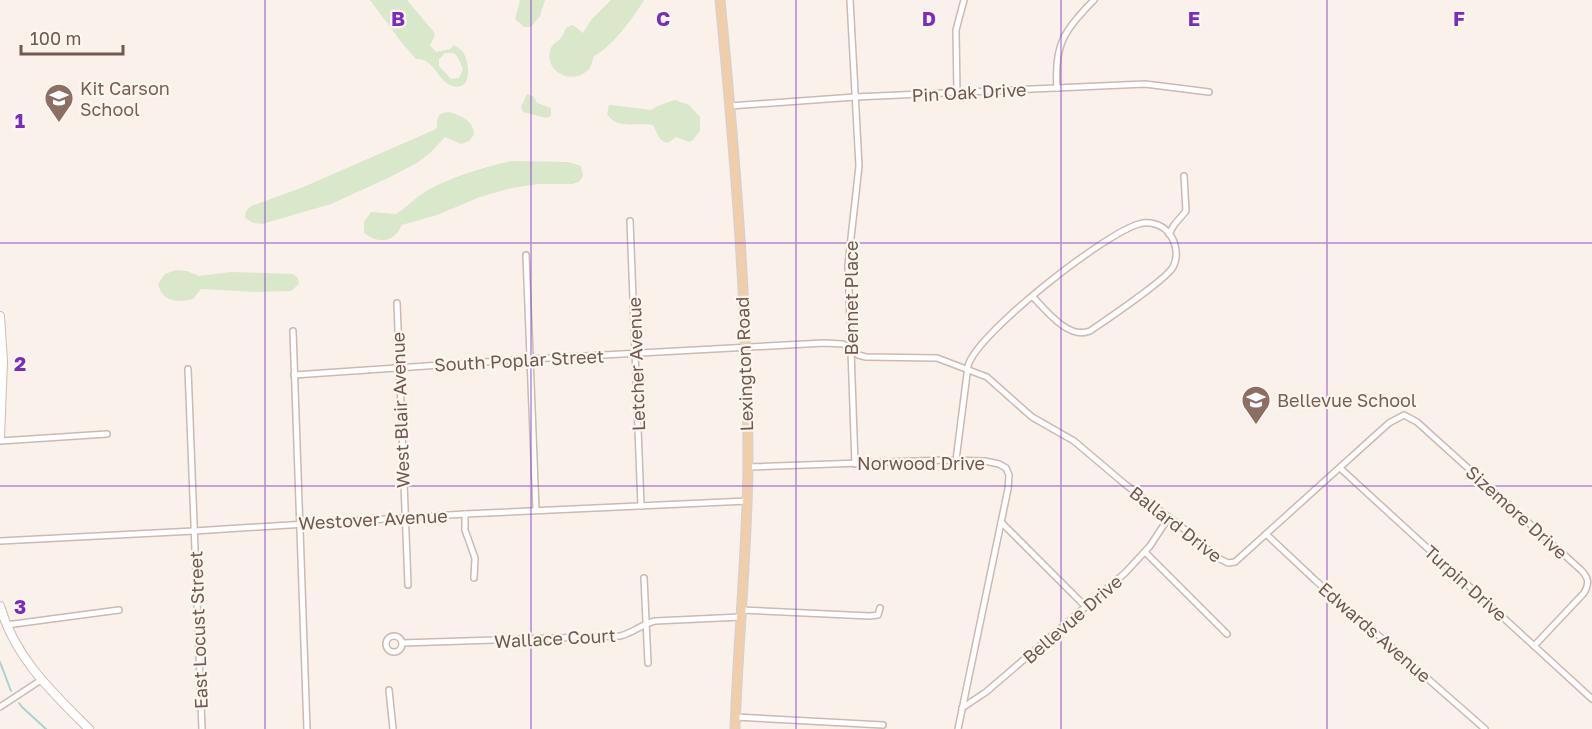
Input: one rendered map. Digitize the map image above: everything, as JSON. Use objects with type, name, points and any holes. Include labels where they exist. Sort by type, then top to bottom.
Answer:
[{"type":"main road","name":"Lexington Road","points":[[720,0],[730,106],[745,348],[748,466],[735,729]]},
{"type":"main road","points":[[0,316],[3,361],[0,439]]},
{"type":"main road","points":[[0,606],[6,625],[18,649],[41,680],[89,729]]},
{"type":"street","name":"Bennet Place","points":[[850,0],[859,166],[848,265],[855,464]]},
{"type":"street","points":[[957,93],[956,30],[964,0]]},
{"type":"street","points":[[1057,88],[1056,66],[1059,47],[1069,28],[1094,0]]},
{"type":"street","name":"Pin Oak Drive","points":[[730,106],[855,97],[1145,84],[1209,92]]},
{"type":"street","points":[[1169,234],[1186,211],[1184,176]]},
{"type":"street","name":"Letcher Avenue","points":[[630,221],[641,506]]},
{"type":"street","points":[[956,460],[967,370],[971,356],[980,344],[1032,296],[1071,265],[1136,225],[1147,223],[1157,225],[1169,234],[1176,253],[1171,270],[1090,331],[1079,334],[1069,330],[1032,296]]},
{"type":"street","points":[[526,255],[536,510]]},
{"type":"street","name":"West Blair Avenue","points":[[397,303],[408,585]]},
{"type":"street","points":[[293,331],[307,729]]},
{"type":"street","name":"South Poplar Street","points":[[294,375],[530,359],[840,343],[850,349]]},
{"type":"street","name":"Ballard Drive","points":[[850,349],[866,357],[937,358],[992,381],[1032,417],[1074,441],[1122,482],[1218,558],[1228,563],[1235,562],[1389,423],[1404,415]]},
{"type":"street","name":"East Locust Street","points":[[188,369],[202,729]]},
{"type":"street","name":"Sizemore Drive","points":[[1404,415],[1417,422],[1507,502],[1588,579],[1584,593],[1534,646]]},
{"type":"street","points":[[0,439],[107,434]]},
{"type":"street","name":"Norwood Drive","points":[[748,466],[956,460],[997,463],[1006,468],[1009,480],[958,729]]},
{"type":"street","name":"Turpin Drive","points":[[1340,468],[1592,699]]},
{"type":"street","name":"Westover Avenue","points":[[0,541],[536,510],[747,501]]},
{"type":"street","points":[[465,514],[465,530],[474,558],[474,578]]},
{"type":"street","name":"Bellevue Drive","points":[[962,708],[986,692],[1125,573],[1144,552],[1169,517]]},
{"type":"street","points":[[1001,522],[1086,607]]},
{"type":"street","name":"Edwards Avenue","points":[[1266,534],[1485,729]]},
{"type":"street","points":[[1144,552],[1227,634]]},
{"type":"street","points":[[644,578],[648,663]]},
{"type":"street","name":"Wallace Court","points":[[402,643],[620,636],[634,632],[647,623],[662,620],[741,614],[870,616],[878,615],[880,608]]},
{"type":"street","points":[[6,625],[119,610]]},
{"type":"street","points":[[0,706],[41,680]]},
{"type":"street","points":[[389,690],[393,729]]},
{"type":"street","points":[[735,717],[883,725]]},
{"type":"green space","points":[[370,0],[407,0],[433,31],[435,35],[430,45],[436,52],[450,49],[454,45],[463,53],[468,70],[464,85],[459,87],[447,83],[432,66],[416,59]],"holes":[[[445,53],[454,53],[463,69],[459,78],[451,79],[439,66],[439,59]]]},
{"type":"green space","points":[[520,0],[545,0],[540,16],[531,27],[524,27],[515,19]]},
{"type":"green space","points":[[611,0],[644,0],[615,39],[594,56],[589,69],[575,77],[561,74],[551,64],[549,56],[552,46],[570,26],[573,25],[583,33],[591,20]]},
{"type":"green space","points":[[527,94],[534,97],[537,103],[551,108],[551,116],[546,118],[523,112],[521,107]]},
{"type":"green space","points":[[675,100],[689,105],[700,117],[700,131],[692,141],[676,137],[668,143],[664,142],[653,125],[622,124],[611,119],[607,114],[609,105],[651,110]]},
{"type":"green space","points":[[449,112],[462,117],[472,126],[474,135],[469,141],[461,144],[445,137],[417,163],[331,204],[262,224],[253,223],[245,218],[246,211],[251,206],[301,188],[434,130],[437,128],[440,115]]},
{"type":"green space","points":[[512,161],[568,162],[581,166],[583,176],[579,182],[572,184],[538,184],[480,197],[437,215],[402,225],[395,235],[386,240],[376,239],[364,233],[364,222],[371,212],[396,214],[439,184],[477,170]]},
{"type":"green space","points":[[176,270],[187,271],[199,276],[231,272],[293,274],[298,278],[299,284],[291,291],[201,289],[193,299],[176,301],[167,298],[158,284],[165,274]]},
{"type":"waterway","points":[[0,662],[11,691]]},
{"type":"waterway","points":[[19,703],[46,729]]},
{"type":"place","name":"Kit Carson School","points":[[59,124]]},
{"type":"place","name":"Bellevue School","points":[[1256,426]]}]
